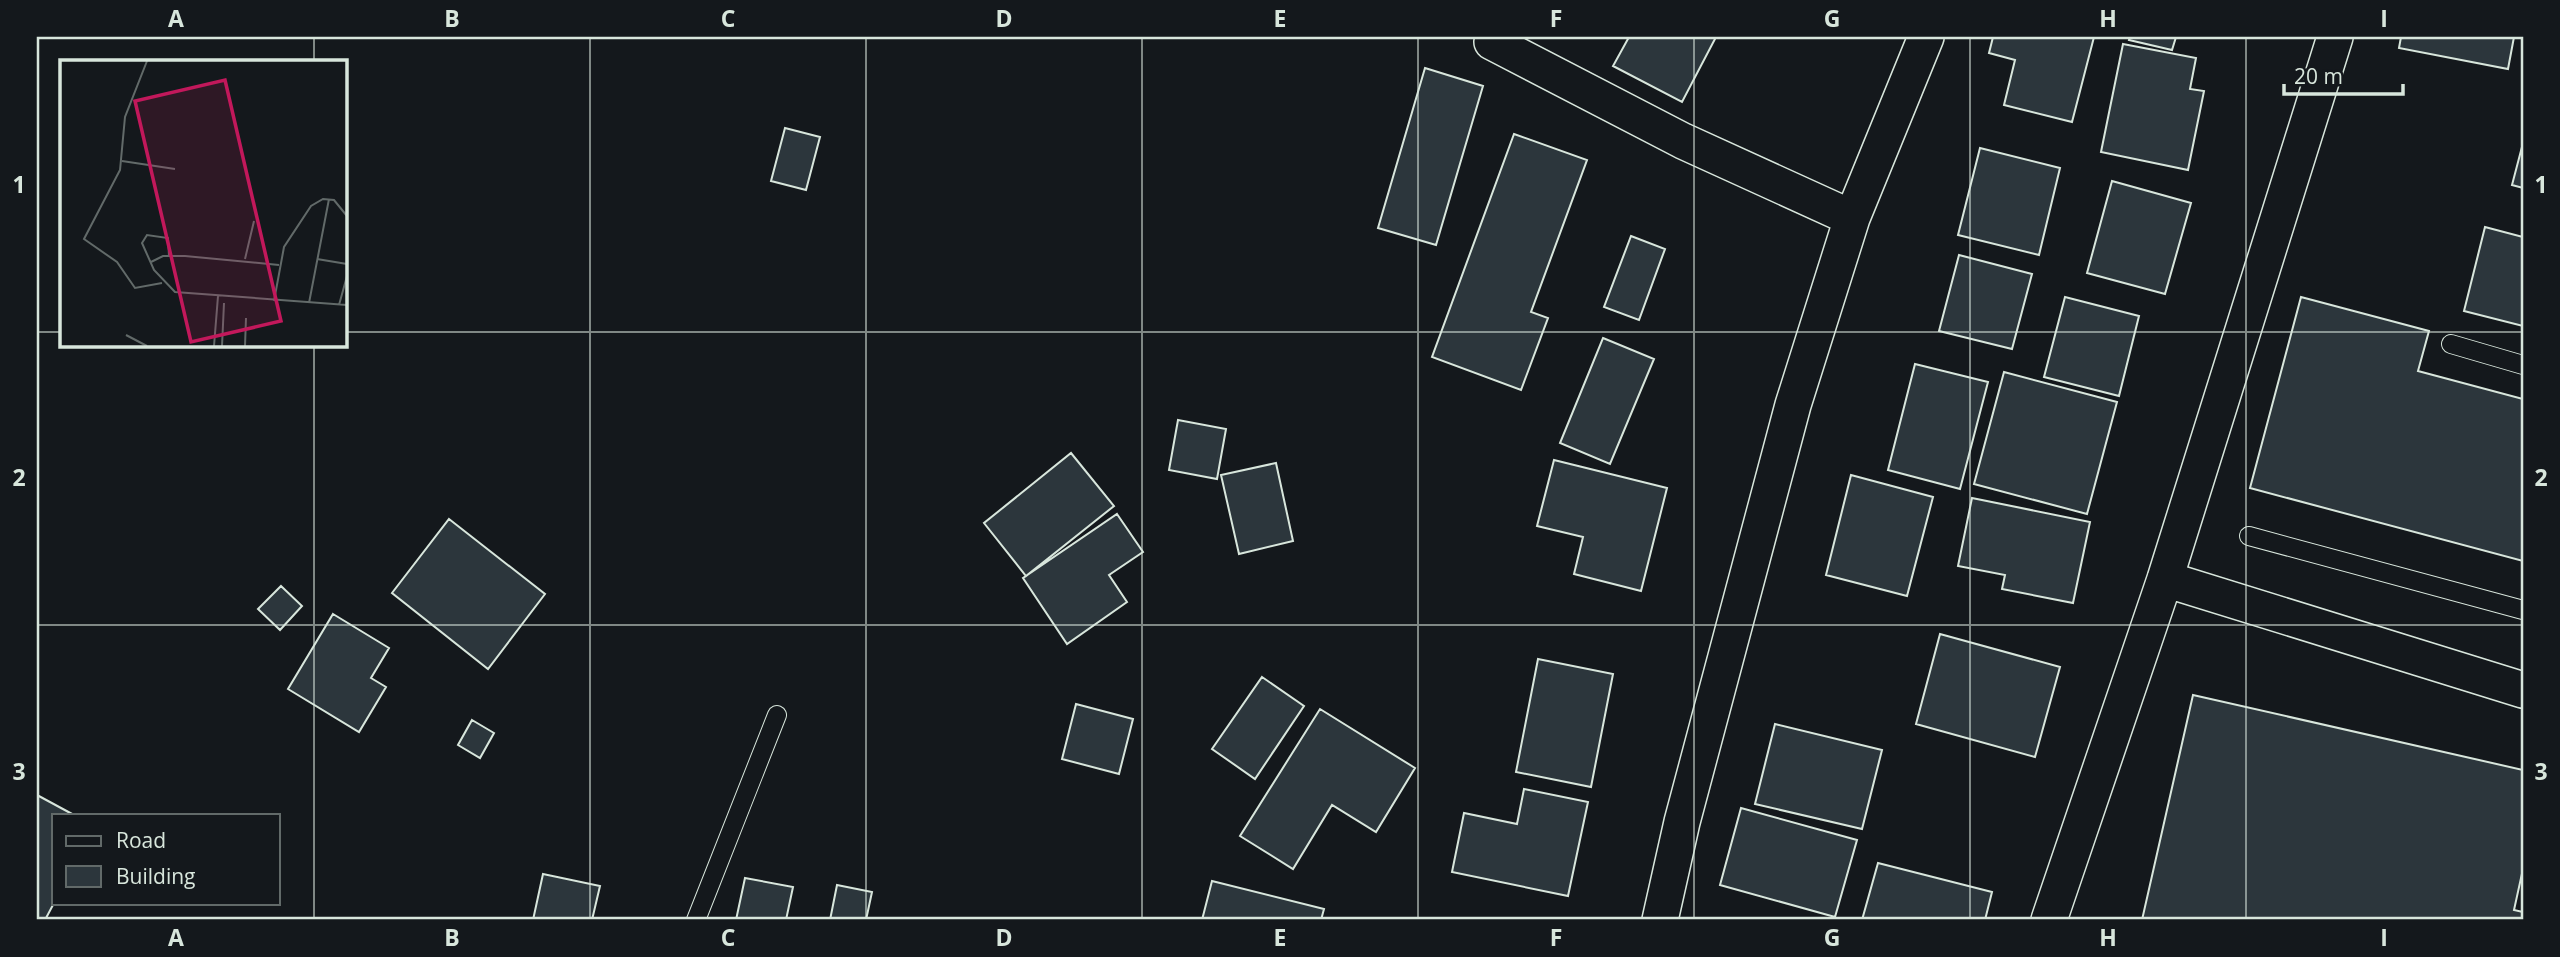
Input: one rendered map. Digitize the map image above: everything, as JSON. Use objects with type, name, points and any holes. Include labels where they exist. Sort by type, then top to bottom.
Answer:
[{"type":"street","points":[[1660,920],[1682,822],[1793,405],[1852,218],[1926,37]]},
{"type":"street","points":[[2049,920],[2165,579],[2335,37]]},
{"type":"street","points":[[1492,42],[1684,141],[1852,218]]},
{"type":"street","points":[[2165,579],[2523,690]]},
{"type":"lane","points":[[2451,344],[2523,365]]},
{"type":"lane","points":[[2249,536],[2523,610]]},
{"type":"lane","points":[[696,920],[778,715]]},
{"type":"building","points":[[1629,37],[1716,37],[1682,102],[1613,66]]},
{"type":"building","points":[[1993,37],[2094,37],[2072,122],[2004,105],[2015,60],[1989,53]]},
{"type":"building","points":[[2130,37],[2176,37],[2172,50],[2129,40]]},
{"type":"building","points":[[2401,37],[2514,37],[2508,69],[2399,48]]},
{"type":"building","points":[[2123,44],[2196,58],[2190,89],[2204,91],[2188,170],[2101,152]]},
{"type":"building","points":[[1425,68],[1483,86],[1436,245],[1378,228]]},
{"type":"building","points":[[785,128],[820,137],[806,190],[771,181]]},
{"type":"building","points":[[1514,134],[1587,160],[1531,312],[1548,318],[1521,390],[1432,357]]},
{"type":"building","points":[[2523,143],[2523,188],[2512,185]]},
{"type":"building","points":[[1980,148],[2060,168],[2039,255],[1958,235]]},
{"type":"building","points":[[2112,181],[2191,203],[2165,294],[2087,273]]},
{"type":"building","points":[[2485,227],[2523,237],[2523,326],[2464,311]]},
{"type":"building","points":[[1631,236],[1665,249],[1639,320],[1604,307]]},
{"type":"building","points":[[1959,255],[2032,274],[2012,349],[1939,331]]},
{"type":"building","points":[[2065,297],[2139,316],[2119,396],[2044,377]]},
{"type":"building","points":[[2301,297],[2429,331],[2418,371],[2523,399],[2523,561],[2250,488]]},
{"type":"building","points":[[1603,338],[1654,359],[1610,464],[1560,443]]},
{"type":"building","points":[[1915,364],[1988,382],[1960,489],[1888,470]]},
{"type":"building","points":[[2004,372],[2117,402],[2087,514],[1974,484]]},
{"type":"building","points":[[1178,420],[1226,429],[1217,479],[1169,470]]},
{"type":"building","points":[[1071,453],[1114,506],[1026,576],[984,523]]},
{"type":"building","points":[[1554,460],[1667,488],[1641,591],[1574,574],[1583,537],[1537,526]]},
{"type":"building","points":[[1276,463],[1293,541],[1239,554],[1221,475]]},
{"type":"building","points":[[1851,475],[1933,497],[1907,596],[1826,575]]},
{"type":"building","points":[[1972,498],[2090,522],[2073,603],[2002,589],[2005,575],[1958,566]]},
{"type":"building","points":[[1117,514],[1143,552],[1109,575],[1127,602],[1067,644],[1023,578]]},
{"type":"building","points":[[449,519],[545,594],[488,669],[392,593]]},
{"type":"building","points":[[281,586],[302,606],[280,630],[258,609]]},
{"type":"building","points":[[333,614],[389,648],[371,678],[386,687],[359,732],[288,689]]},
{"type":"building","points":[[1940,634],[2060,667],[2035,757],[1916,724]]},
{"type":"building","points":[[1538,659],[1613,674],[1591,787],[1516,772]]},
{"type":"building","points":[[1262,677],[1304,706],[1255,779],[1212,749]]},
{"type":"building","points":[[2193,695],[2523,770],[2523,869],[2514,910],[2523,912],[2523,920],[2142,920]]},
{"type":"building","points":[[1076,704],[1133,719],[1119,774],[1062,759]]},
{"type":"building","points":[[1320,709],[1415,768],[1376,832],[1332,805],[1293,869],[1240,836]]},
{"type":"building","points":[[472,720],[494,733],[480,758],[458,745]]},
{"type":"building","points":[[1775,724],[1882,750],[1862,829],[1755,804]]},
{"type":"building","points":[[1524,789],[1588,802],[1568,896],[1452,872],[1464,813],[1517,824]]},
{"type":"building","points":[[37,795],[72,814],[52,814],[53,904],[45,920],[37,920]]},
{"type":"building","points":[[1741,808],[1857,840],[1835,917],[1720,885]]},
{"type":"building","points":[[1878,863],[1992,892],[1985,920],[1862,920]]},
{"type":"building","points":[[543,874],[600,886],[592,920],[533,920]]},
{"type":"building","points":[[745,878],[793,887],[786,920],[736,920]]},
{"type":"building","points":[[1212,881],[1324,909],[1321,920],[1202,920]]},
{"type":"building","points":[[837,885],[872,892],[866,920],[830,920]]}]
